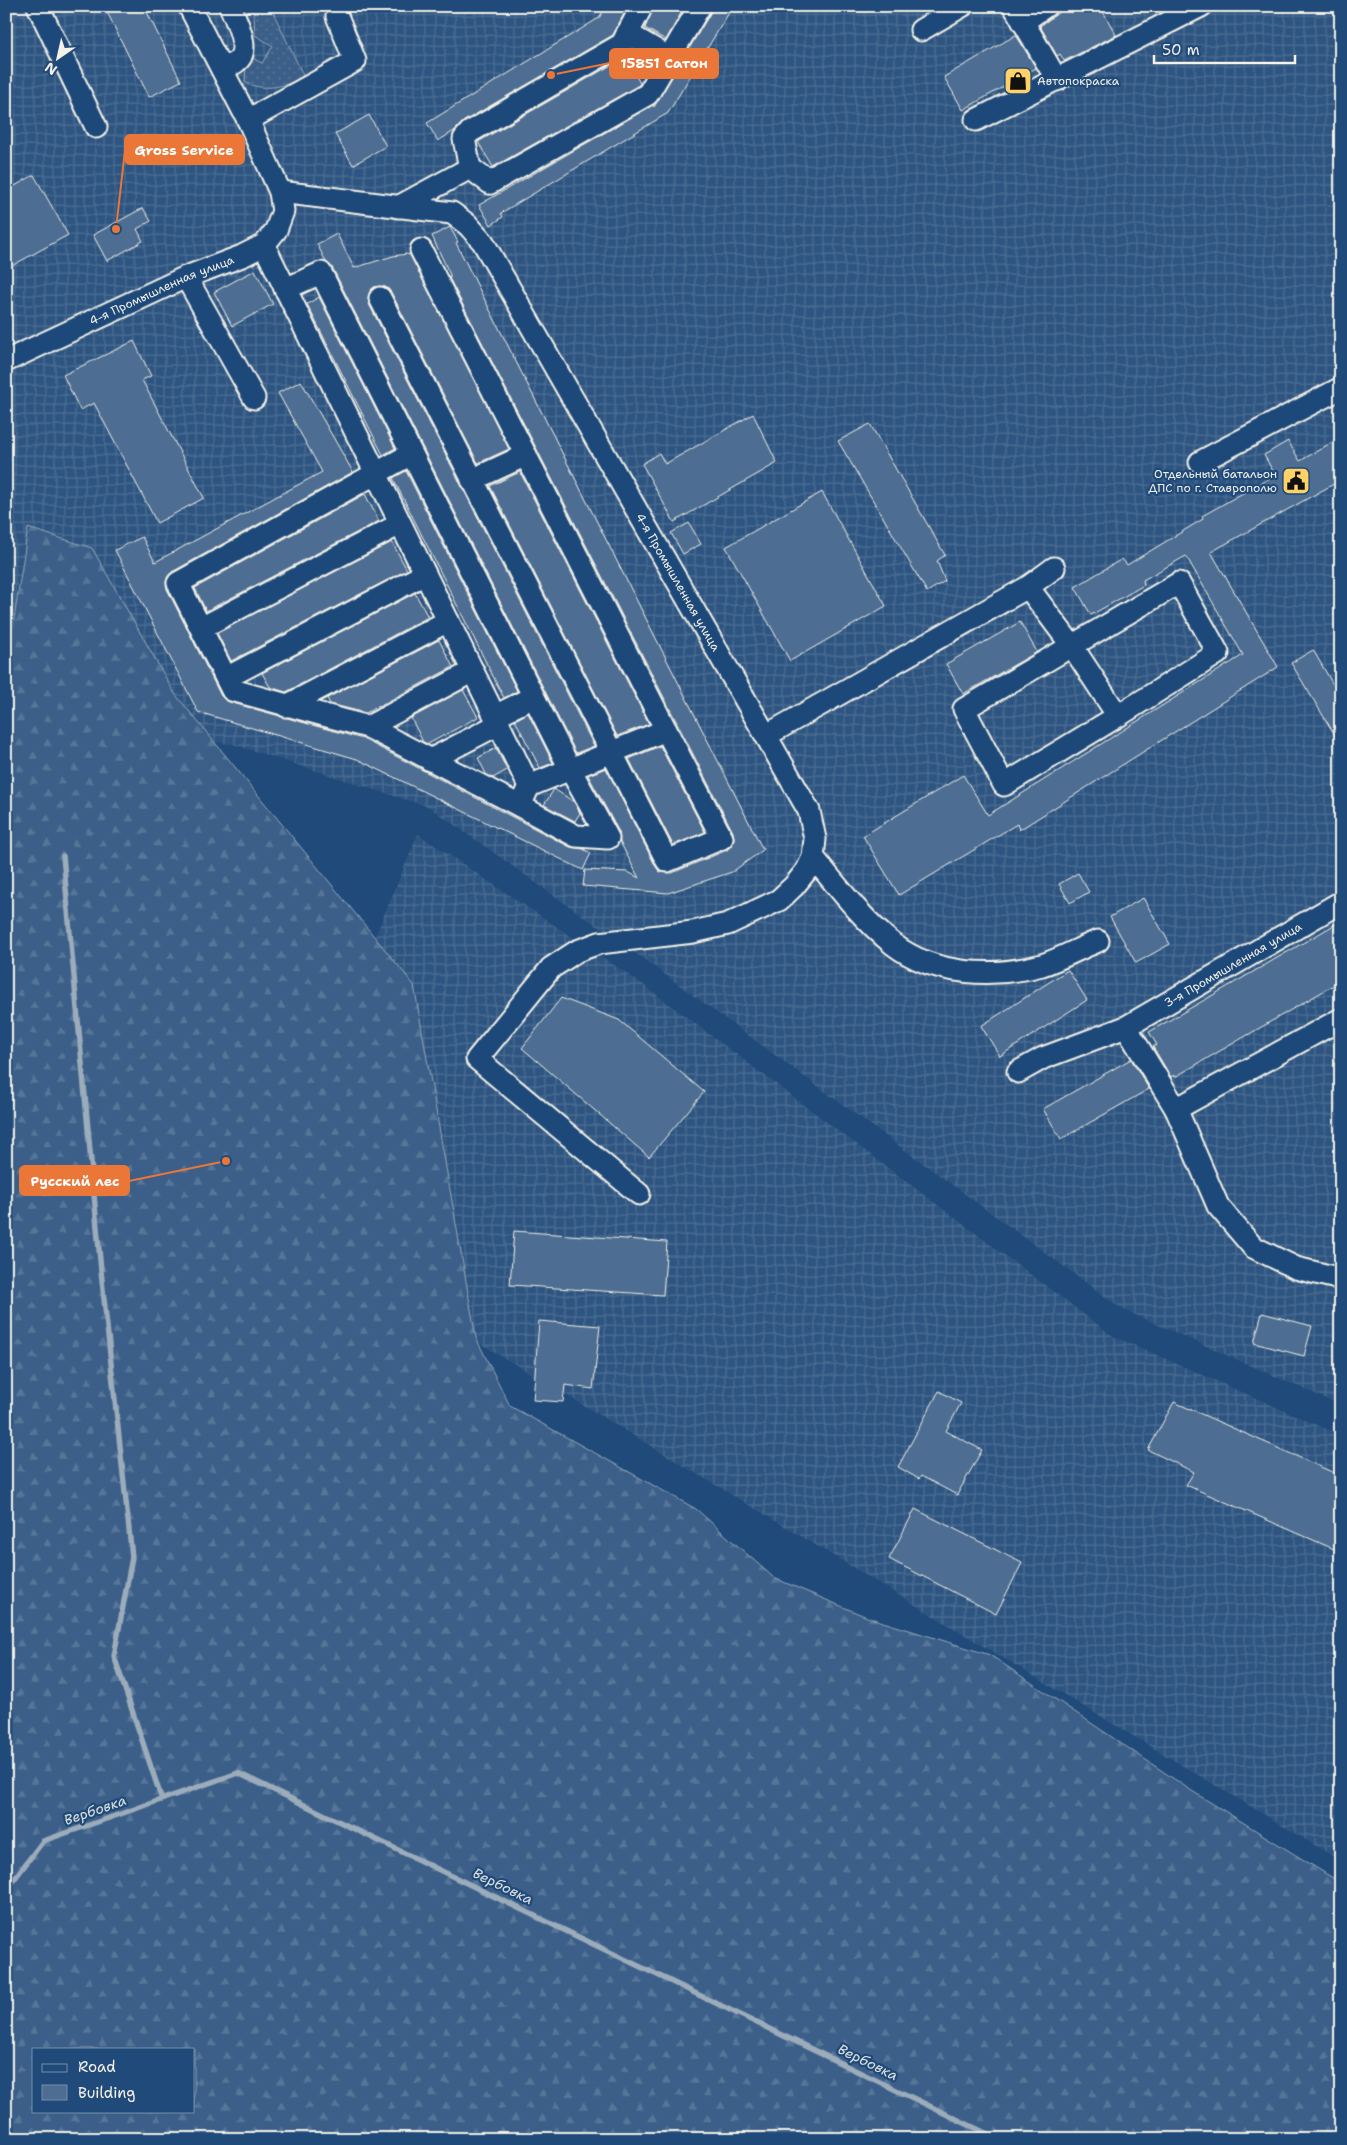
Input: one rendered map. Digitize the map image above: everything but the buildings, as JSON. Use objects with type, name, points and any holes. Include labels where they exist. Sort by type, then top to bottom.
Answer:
[{"type":"street","points":[[38,6],[96,127]]},
{"type":"street","name":"4-я Промышленная улица","points":[[6,361],[186,277],[242,256],[264,245],[276,230],[283,211],[280,192],[248,120],[189,6]]},
{"type":"street","points":[[222,69],[238,62],[243,53],[242,34],[230,6]]},
{"type":"street","points":[[642,6],[622,44],[470,132],[464,139],[470,168],[490,183],[648,94],[668,57],[700,6]]},
{"type":"street","points":[[921,30],[962,6]]},
{"type":"street","points":[[1046,6],[1018,14],[1057,80]]},
{"type":"street","points":[[976,120],[1201,6]]},
{"type":"street","points":[[248,120],[355,61],[337,16]]},
{"type":"street","points":[[628,33],[668,57]]},
{"type":"street","points":[[398,207],[470,168]]},
{"type":"street","name":"4-я Промышленная улица","points":[[280,192],[452,213],[468,225],[483,242],[809,811],[815,839],[813,857],[807,870],[794,886],[778,900],[728,924],[693,932],[600,942],[577,951],[550,968],[477,1060],[639,1194]]},
{"type":"street","points":[[264,245],[529,786]]},
{"type":"street","points":[[380,298],[667,861],[722,838],[421,250]]},
{"type":"street","points":[[285,290],[321,273],[533,697],[608,838],[576,836],[368,728],[232,690],[178,583],[411,454]]},
{"type":"street","points":[[186,277],[254,398]]},
{"type":"street","points":[[1200,462],[1341,388]]},
{"type":"street","points":[[472,480],[526,455]]},
{"type":"street","points":[[201,628],[400,524]]},
{"type":"street","points":[[766,735],[1028,587],[1054,568]]},
{"type":"street","points":[[226,678],[424,574]]},
{"type":"street","points":[[1179,583],[1218,653],[1004,785],[964,710],[1072,646],[1179,583]]},
{"type":"street","points":[[1028,587],[1072,646],[1118,716]]},
{"type":"street","points":[[286,706],[448,621]]},
{"type":"street","points":[[368,728],[472,672]]},
{"type":"street","points":[[430,760],[533,697]]},
{"type":"street","points":[[520,806],[529,786],[666,730]]},
{"type":"street","points":[[813,857],[856,909],[894,944],[923,960],[957,971],[998,973],[1042,965],[1098,940]]},
{"type":"street","name":"3-я Промышленная улица","points":[[1018,1072],[1043,1058],[1126,1027],[1341,902]]},
{"type":"street","points":[[1176,1109],[1341,1019]]},
{"type":"street","points":[[1126,1027],[1176,1109],[1218,1206],[1254,1247],[1296,1268],[1341,1279]]},
{"type":"shaded area","points":[[6,6],[1341,6],[1341,1402],[1331,1401],[1122,1309],[638,955],[429,807],[232,744],[6,721]]},
{"type":"shaded area","points":[[418,834],[641,983],[1113,1336],[1329,1430],[1341,1431],[1341,1861],[260,1211]]},
{"type":"green space","points":[[250,6],[270,6],[303,75],[291,83],[275,87],[259,87],[245,82],[246,66],[250,57],[262,63],[273,46],[255,35],[254,16]]},
{"type":"green space","points":[[28,528],[92,548],[175,694],[414,985],[476,1338],[510,1406],[696,1509],[774,1578],[867,1617],[990,1655],[1192,1791],[1341,1883],[1341,2139],[6,2139],[6,655],[9,651]]},
{"type":"waterway","points":[[63,856],[101,1271],[132,1557],[114,1656],[162,1800]]},
{"type":"waterway","name":"Вербовка","points":[[6,1890],[43,1841],[238,1773],[998,2139]]},
{"type":"place","name":"15851 Сатон","points":[[551,75]]},
{"type":"place","name":"Автопокраска","points":[[1018,81]]},
{"type":"place","name":"Gross Service","points":[[116,229]]},
{"type":"place","name":"Отдельный батальон ДПС по г. Ставрополю","points":[[1296,481]]},
{"type":"place","name":"Русский лес","points":[[226,1161]]}]
